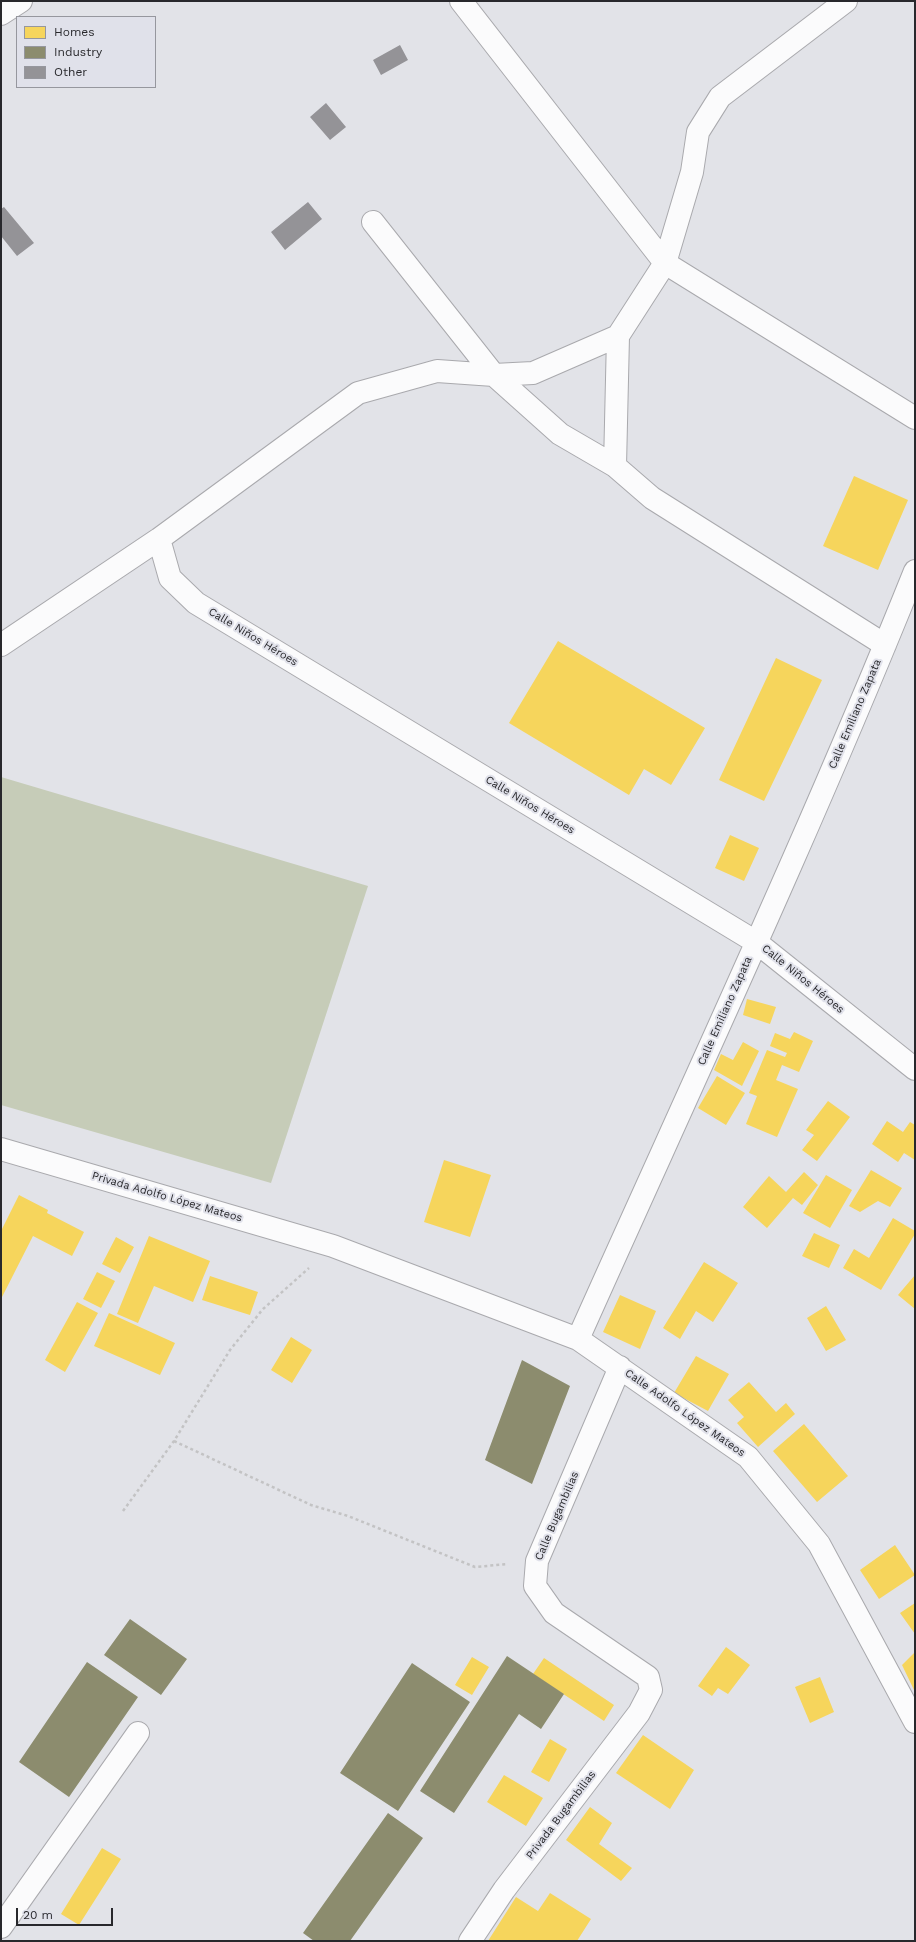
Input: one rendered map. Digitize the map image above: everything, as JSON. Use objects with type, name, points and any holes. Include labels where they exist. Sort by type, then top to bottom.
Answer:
[{"type":"street","points":[[1,14],[21,1]]},
{"type":"street","points":[[461,1],[665,263],[915,418]]},
{"type":"street","points":[[615,466],[618,336],[665,263],[692,172],[698,132],[720,97],[846,1]]},
{"type":"street","points":[[373,222],[494,375],[560,434],[615,466],[652,498],[885,645]]},
{"type":"street","points":[[1,644],[159,539],[358,393],[437,371],[494,375],[533,373],[618,336]]},
{"type":"street","name":"Calle Niños Héroes","points":[[159,539],[170,578],[196,603],[756,942],[915,1069]]},
{"type":"street","name":"Calle Emiliano Zapata","points":[[578,1339],[756,942],[885,645],[915,571]]},
{"type":"street","name":"Privada Adolfo López Mateos","points":[[1,1149],[333,1246]]},
{"type":"street","name":"Calle Adolfo López Mateos","points":[[333,1246],[578,1339],[748,1457],[819,1544],[915,1722]]},
{"type":"street","name":"Calle Bugambilias","points":[[620,1367],[537,1561],[535,1586],[554,1613],[648,1677],[651,1690]]},
{"type":"street","name":"Privada Bugambilias","points":[[470,1941],[504,1890],[639,1713],[651,1690]]},
{"type":"street","points":[[1,1927],[138,1733]]},
{"type":"path","points":[[123,1511],[174,1441],[230,1350],[258,1315],[333,1246]]},
{"type":"path","points":[[174,1441],[311,1505],[348,1516],[475,1567],[537,1561]]},
{"type":"green space","points":[[1,777],[368,886],[271,1183],[1,1105]]},
{"type":"building: Homes","points":[[854,476],[908,500],[878,570],[823,546]]},
{"type":"building: Homes","points":[[558,641],[705,728],[671,785],[644,769],[629,795],[509,723]]},
{"type":"building: Homes","points":[[776,658],[822,680],[764,801],[719,780]]},
{"type":"building: Homes","points":[[730,835],[759,848],[744,881],[715,868]]},
{"type":"building: Homes","points":[[747,999],[776,1007],[770,1024],[743,1015]]},
{"type":"building: Homes","points":[[794,1032],[813,1041],[799,1072],[782,1065],[776,1080],[798,1089],[777,1137],[746,1124],[757,1096],[749,1093],[767,1050],[785,1057],[787,1053],[770,1046],[775,1033],[790,1039]]},
{"type":"building: Homes","points":[[743,1042],[759,1051],[742,1086],[714,1070],[721,1054],[733,1060]]},
{"type":"building: Homes","points":[[717,1076],[745,1093],[726,1125],[698,1108]]},
{"type":"building: Homes","points":[[828,1101],[850,1117],[817,1161],[802,1150],[814,1135],[806,1130]]},
{"type":"building: Homes","points":[[887,1121],[903,1132],[910,1122],[915,1125],[915,1160],[904,1153],[898,1162],[872,1144]]},
{"type":"building: Homes","points":[[444,1160],[491,1175],[470,1237],[424,1222]]},
{"type":"building: Homes","points":[[871,1170],[902,1188],[890,1207],[878,1201],[860,1212],[849,1206]]},
{"type":"building: Homes","points":[[804,1172],[818,1185],[802,1205],[793,1198],[767,1228],[743,1207],[769,1176],[786,1192]]},
{"type":"building: Homes","points":[[826,1175],[852,1190],[830,1228],[803,1213]]},
{"type":"building: Homes","points":[[19,1195],[48,1210],[47,1213],[84,1232],[72,1256],[33,1236],[1,1299],[1,1231]]},
{"type":"building: Homes","points":[[893,1218],[915,1231],[915,1234],[881,1290],[843,1268],[854,1249],[869,1258]]},
{"type":"building: Homes","points":[[814,1233],[840,1245],[829,1268],[802,1256]]},
{"type":"building: Homes","points":[[149,1236],[210,1261],[193,1302],[154,1286],[138,1323],[117,1314]]},
{"type":"building: Homes","points":[[116,1237],[134,1247],[120,1273],[102,1264]]},
{"type":"building: Homes","points":[[704,1262],[738,1283],[713,1322],[696,1311],[680,1339],[663,1328]]},
{"type":"building: Homes","points":[[97,1272],[115,1281],[101,1308],[83,1299]]},
{"type":"building: Homes","points":[[915,1275],[915,1309],[898,1295]]},
{"type":"building: Homes","points":[[210,1276],[258,1292],[250,1315],[202,1300]]},
{"type":"building: Homes","points":[[620,1295],[656,1311],[640,1349],[603,1332]]},
{"type":"building: Homes","points":[[77,1302],[98,1313],[65,1372],[45,1360]]},
{"type":"building: Homes","points":[[826,1306],[846,1340],[826,1351],[807,1318]]},
{"type":"building: Homes","points":[[109,1313],[175,1343],[160,1375],[94,1346]]},
{"type":"building: Homes","points":[[291,1337],[312,1350],[292,1383],[271,1370]]},
{"type":"building: Homes","points":[[696,1356],[729,1374],[708,1411],[674,1393]]},
{"type":"building: Homes","points":[[749,1382],[776,1412],[786,1403],[795,1414],[758,1447],[737,1423],[744,1417],[728,1400]]},
{"type":"building: Homes","points":[[804,1424],[848,1476],[817,1502],[773,1451]]},
{"type":"building: Homes","points":[[895,1545],[915,1575],[879,1599],[860,1570]]},
{"type":"building: Homes","points":[[915,1603],[915,1634],[900,1613]]},
{"type":"building: Homes","points":[[726,1647],[750,1665],[728,1694],[718,1688],[712,1696],[698,1686]]},
{"type":"building: Homes","points":[[915,1652],[915,1689],[914,1690],[902,1665]]},
{"type":"building: Homes","points":[[472,1657],[489,1667],[472,1695],[455,1685]]},
{"type":"building: Homes","points":[[544,1658],[614,1705],[604,1721],[533,1674]]},
{"type":"building: Homes","points":[[820,1677],[834,1712],[810,1723],[795,1687]]},
{"type":"building: Homes","points":[[643,1735],[694,1770],[670,1809],[616,1773]]},
{"type":"building: Homes","points":[[550,1739],[567,1749],[549,1782],[531,1772]]},
{"type":"building: Homes","points":[[504,1775],[543,1798],[526,1826],[487,1802]]},
{"type":"building: Homes","points":[[590,1807],[612,1823],[599,1844],[632,1868],[621,1881],[566,1840]]},
{"type":"building: Homes","points":[[102,1848],[121,1859],[79,1925],[61,1914]]},
{"type":"building: Homes","points":[[550,1893],[591,1919],[577,1941],[488,1941],[516,1897],[538,1911]]},
{"type":"building: Industry","points":[[522,1360],[570,1386],[532,1484],[485,1460]]},
{"type":"building: Industry","points":[[130,1619],[187,1659],[161,1695],[104,1655]]},
{"type":"building: Industry","points":[[507,1656],[564,1694],[541,1729],[519,1714],[454,1813],[420,1791]]},
{"type":"building: Industry","points":[[87,1662],[138,1697],[69,1797],[19,1762]]},
{"type":"building: Industry","points":[[412,1663],[470,1702],[398,1811],[340,1773]]},
{"type":"building: Industry","points":[[388,1813],[423,1838],[350,1941],[314,1941],[303,1933]]},
{"type":"building: Other","points":[[400,45],[408,60],[381,75],[373,60]]},
{"type":"building: Other","points":[[326,103],[346,127],[330,140],[310,117]]},
{"type":"building: Other","points":[[308,202],[322,219],[285,250],[271,232]]},
{"type":"building: Other","points":[[4,207],[34,243],[17,256],[1,236],[1,209]]}]
